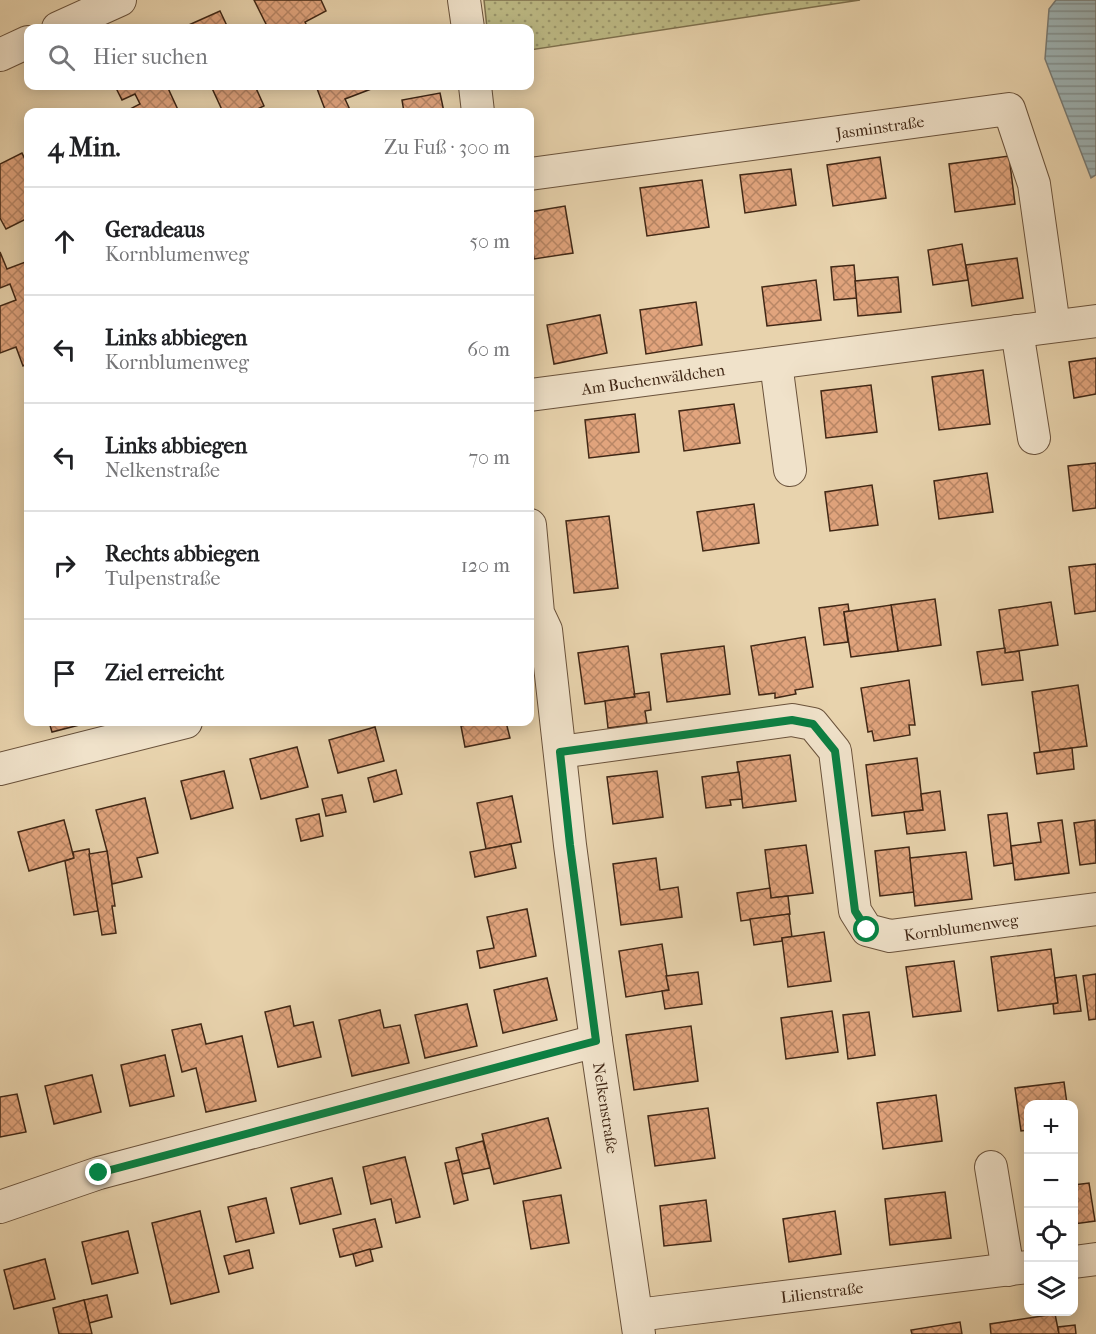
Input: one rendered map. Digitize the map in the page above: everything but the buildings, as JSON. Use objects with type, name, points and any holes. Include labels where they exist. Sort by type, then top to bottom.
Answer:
[{"type":"street","points":[[67,24],[120,0]]},
{"type":"street","points":[[464,0],[467,24]]},
{"type":"street","points":[[0,55],[24,44]]},
{"type":"street","points":[[475,90],[478,108]]},
{"type":"street","name":"Jasminstraße","points":[[534,173],[1009,109],[1034,184],[1054,326]]},
{"type":"street","name":"Am Buchenwäldchen","points":[[534,394],[1096,321]]},
{"type":"street","points":[[1017,331],[1034,438]]},
{"type":"street","points":[[776,363],[790,470]]},
{"type":"street","name":"Nelkenstraße","points":[[534,569],[538,632],[560,752],[596,1041],[638,1324]]},
{"type":"street","name":"Kornblumenweg","points":[[560,752],[792,720],[813,724],[835,751],[855,911],[867,930],[890,936],[1096,909]]},
{"type":"street","points":[[0,769],[170,726]]},
{"type":"street","points":[[0,1207],[99,1173],[596,1041]]},
{"type":"street","name":"Lilienstraße","points":[[638,1324],[1018,1269],[991,1167]]},
{"type":"street","points":[[1078,1261],[1096,1259]]},
{"type":"shaded area","points":[[484,0],[860,0],[534,49],[534,24],[487,24]]},
{"type":"water","points":[[1056,0],[1096,0],[1096,175],[1091,178],[1045,59],[1049,9]]},
{"type":"route","points":[[99,1173],[596,1041],[560,752],[792,720],[813,724],[835,751],[855,911],[867,930]]}]
